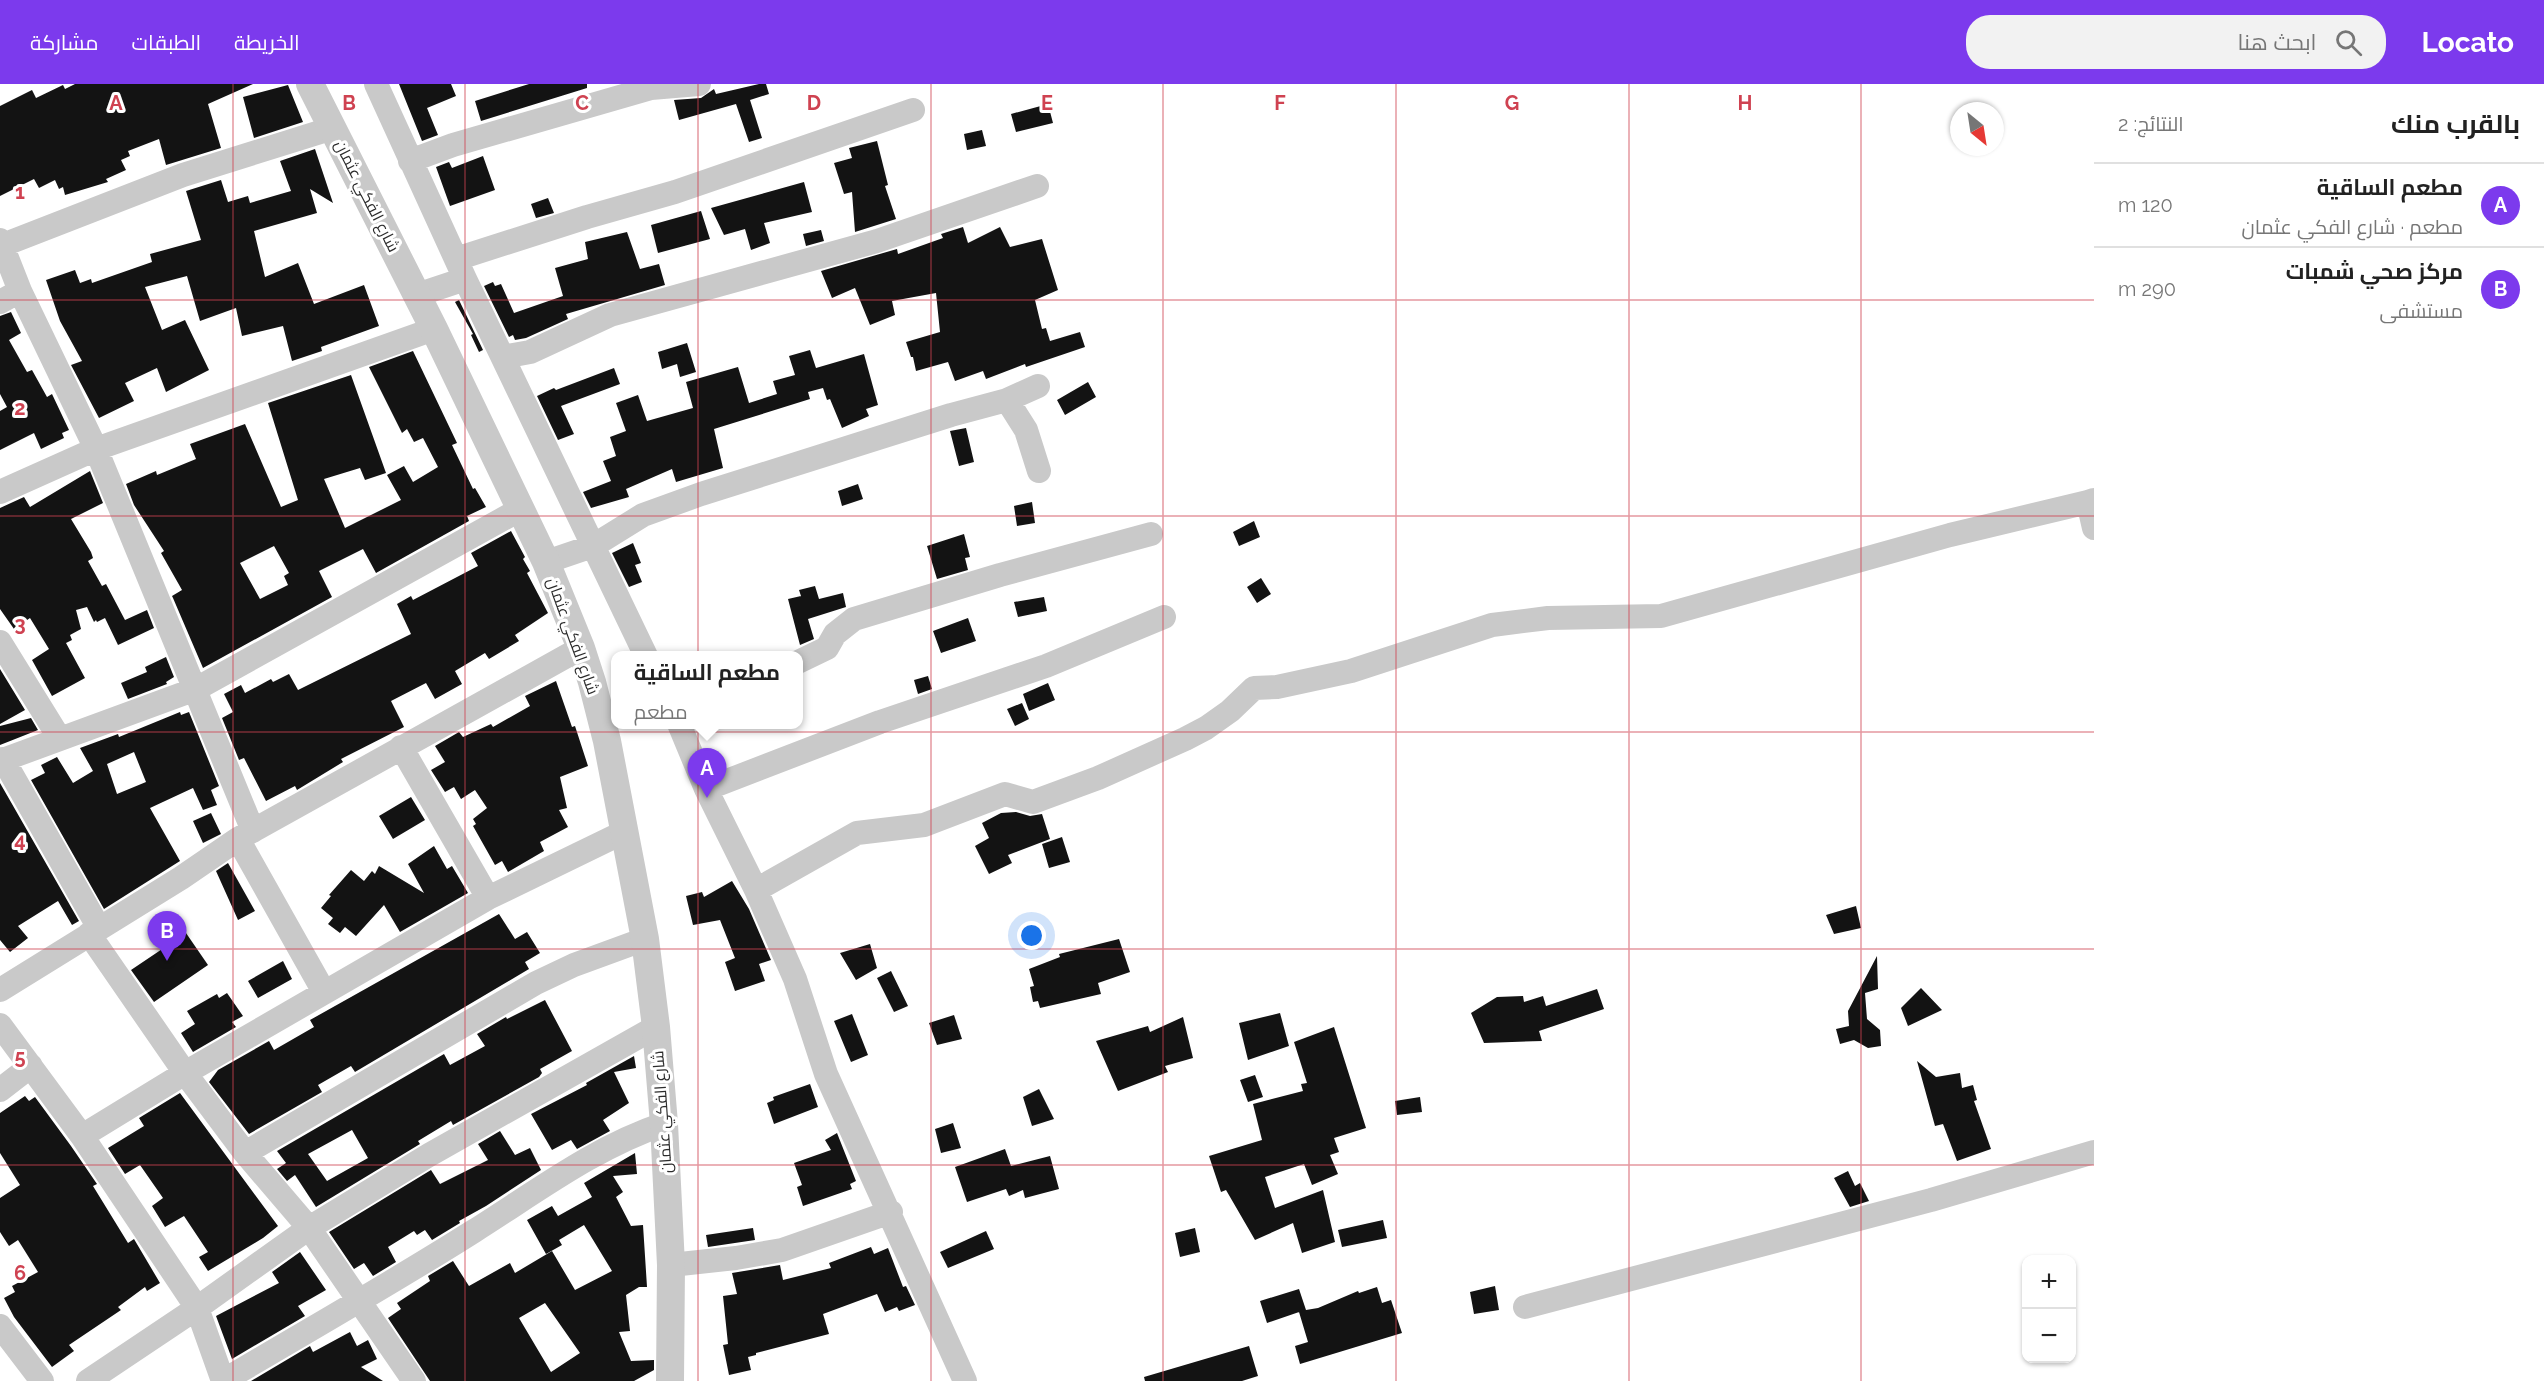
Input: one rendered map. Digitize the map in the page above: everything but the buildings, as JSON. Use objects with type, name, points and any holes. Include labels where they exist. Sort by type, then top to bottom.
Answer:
[{"type":"street","name":"شارع الفكي عثمان","points":[[310,84],[434,329],[546,562],[581,648],[607,741],[645,939],[656,1027],[664,1124],[671,1265],[666,1379]]},
{"type":"street","points":[[376,84],[460,269],[644,651]]},
{"type":"street","points":[[410,161],[453,145],[651,88],[699,84]]},
{"type":"street","points":[[417,295],[460,269],[587,217],[675,192],[913,110]]},
{"type":"street","points":[[324,992],[245,835],[196,689],[96,449],[10,297],[2,242],[183,175],[333,128]]},
{"type":"street","points":[[503,357],[530,352],[610,315],[877,242],[1037,186]]},
{"type":"street","points":[[0,492],[96,449],[434,329]]},
{"type":"street","points":[[546,562],[593,546],[643,515],[701,494],[951,415],[1007,400],[1038,386]]},
{"type":"street","points":[[1007,400],[1026,430],[1039,471]]},
{"type":"street","points":[[756,890],[851,835],[924,825],[1005,794],[1033,802],[1098,777],[1199,732],[1230,711],[1254,688],[1277,687],[1350,671],[1492,625],[1548,618],[1661,616],[1950,535],[2091,501],[2094,528]]},
{"type":"street","points":[[414,1381],[309,1228],[245,1153],[185,1073],[94,931],[2,760],[196,689],[520,509]]},
{"type":"street","points":[[803,660],[827,648],[836,634],[855,619],[1000,575],[1152,534]]},
{"type":"street","points":[[706,789],[880,722],[1046,666],[1164,617]]},
{"type":"street","points":[[0,642],[60,739]]},
{"type":"street","points":[[0,990],[181,878],[245,835],[581,648]]},
{"type":"street","points":[[681,729],[706,789],[756,890],[795,979],[826,1074],[891,1212],[914,1270],[965,1381]]},
{"type":"street","points":[[401,747],[488,898]]},
{"type":"street","points":[[82,1137],[185,1073],[488,898],[624,832]]},
{"type":"street","points":[[245,1153],[536,983],[574,965],[645,939]]},
{"type":"street","points":[[0,1025],[82,1137],[197,1308],[223,1381],[475,1231],[550,1180],[636,1133],[664,1124]]},
{"type":"street","points":[[88,1381],[197,1308],[309,1228],[429,1155],[656,1027]]},
{"type":"street","points":[[0,1090],[31,1066]]},
{"type":"street","points":[[1526,1307],[1931,1200],[2094,1152]]},
{"type":"street","points":[[671,1265],[782,1250],[891,1212]]},
{"type":"street","points":[[0,1326],[42,1381]]},
{"type":"place","name":"مطعم الساقية","points":[[707,798]]},
{"type":"place","name":"مركز صحي شمبات","points":[[167,961]]}]
